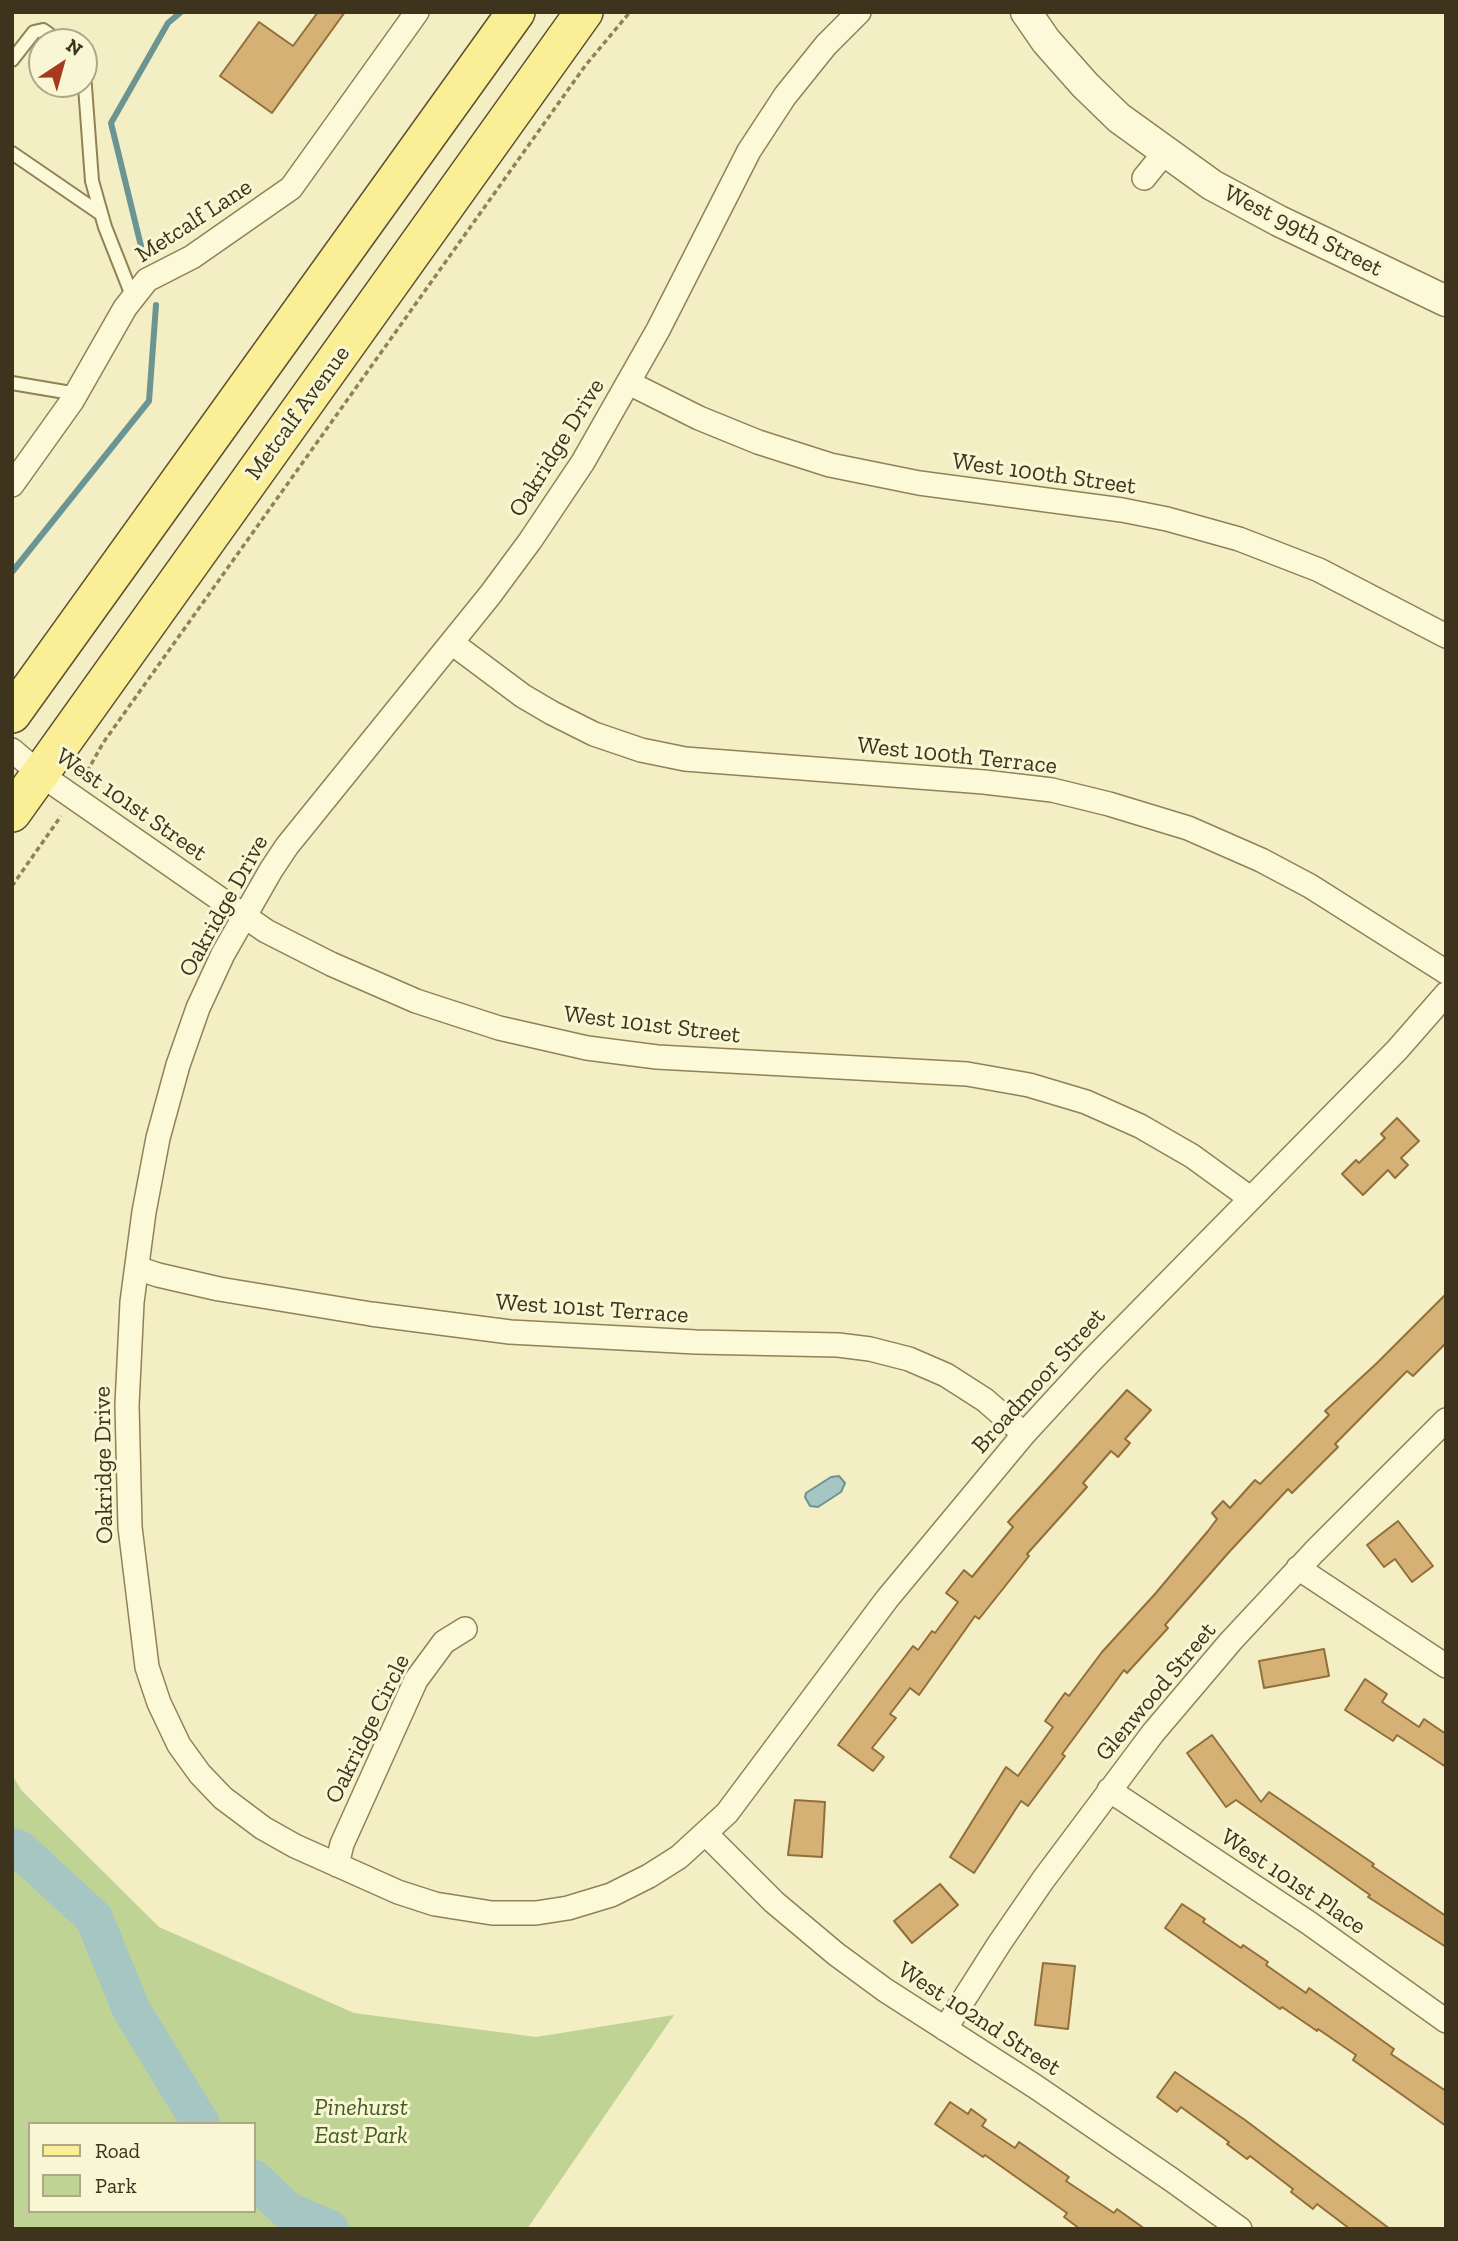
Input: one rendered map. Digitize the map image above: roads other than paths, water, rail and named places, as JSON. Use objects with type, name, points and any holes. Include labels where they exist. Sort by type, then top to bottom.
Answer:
[{"type":"main road","points":[[12,714],[516,12]]},
{"type":"main road","name":"Metcalf Avenue","points":[[12,813],[584,12]]},
{"type":"street","name":"Metcalf Lane","points":[[12,485],[77,394],[125,308],[147,280],[192,257],[291,188],[417,12]]},
{"type":"street","name":"Oakridge Drive","points":[[706,1835],[649,1876],[611,1895],[568,1908],[536,1913],[492,1913],[435,1904],[398,1892],[263,1828],[223,1798],[200,1774],[179,1745],[159,1703],[147,1667],[136,1596],[127,1485],[127,1405],[132,1302],[144,1212],[158,1138],[178,1065],[198,1008],[244,916],[287,846],[452,643],[530,541],[583,462],[629,383],[749,151],[785,96],[826,45],[859,12]]},
{"type":"street","name":"West 99th Street","points":[[1026,12],[1046,41],[1119,118],[1212,185],[1446,301]]},
{"type":"street","points":[[1144,178],[1165,152]]},
{"type":"street","name":"West 100th Street","points":[[629,383],[699,418],[758,442],[830,465],[919,483],[1122,510],[1239,539],[1319,570],[1446,636]]},
{"type":"street","name":"West 100th Terrace","points":[[452,643],[523,696],[552,713],[594,734],[641,750],[685,759],[984,782],[1052,790],[1188,828],[1261,860],[1310,886],[1446,972]]},
{"type":"street","name":"West 101st Street","points":[[12,750],[40,774],[266,931],[331,964],[416,1001],[499,1028],[587,1048],[657,1057],[954,1073],[1028,1084],[1086,1102],[1140,1126],[1192,1156],[1250,1198]]},
{"type":"street","name":"Broadmoor Street","points":[[706,1835],[727,1813],[887,1599],[1024,1434],[1092,1360],[1397,1050],[1446,993]]},
{"type":"street","name":"West 101st Terrace","points":[[137,1268],[219,1289],[371,1314],[510,1332],[696,1342],[838,1345],[870,1349],[909,1359],[946,1375],[985,1400],[1024,1434]]},
{"type":"street","name":"Glenwood Street","points":[[945,2029],[999,1944],[1153,1733],[1231,1641],[1298,1568],[1446,1420]]},
{"type":"street","points":[[1298,1568],[1446,1666]]},
{"type":"street","name":"Oakridge Circle","points":[[337,1865],[342,1844],[416,1680],[444,1642],[466,1629]]},
{"type":"street","name":"West 101st Place","points":[[1110,1790],[1309,1923],[1446,2021]]},
{"type":"street","name":"West 102nd Street","points":[[706,1835],[774,1902],[836,1954],[1172,2179],[1240,2229]]},
{"type":"lane","points":[[12,61],[28,40]]},
{"type":"lane","points":[[86,98],[92,181],[101,214],[133,298]]},
{"type":"lane","points":[[12,153],[101,214]]},
{"type":"lane","points":[[12,383],[77,394]]},
{"type":"water","points":[[839,1476],[845,1483],[841,1492],[818,1507],[810,1506],[805,1497],[806,1493],[831,1477]]},
{"type":"waterway","points":[[141,246],[111,123],[168,23],[181,12]]},
{"type":"waterway","points":[[12,572],[149,401],[156,305]]},
{"type":"waterway","points":[[12,1847],[19,1849],[94,1918],[131,2009],[200,2122]]},
{"type":"waterway","points":[[256,2181],[288,2211],[330,2229]]},
{"type":"park label","name":"Pinehurst East Park","points":[[361,2122]]}]
